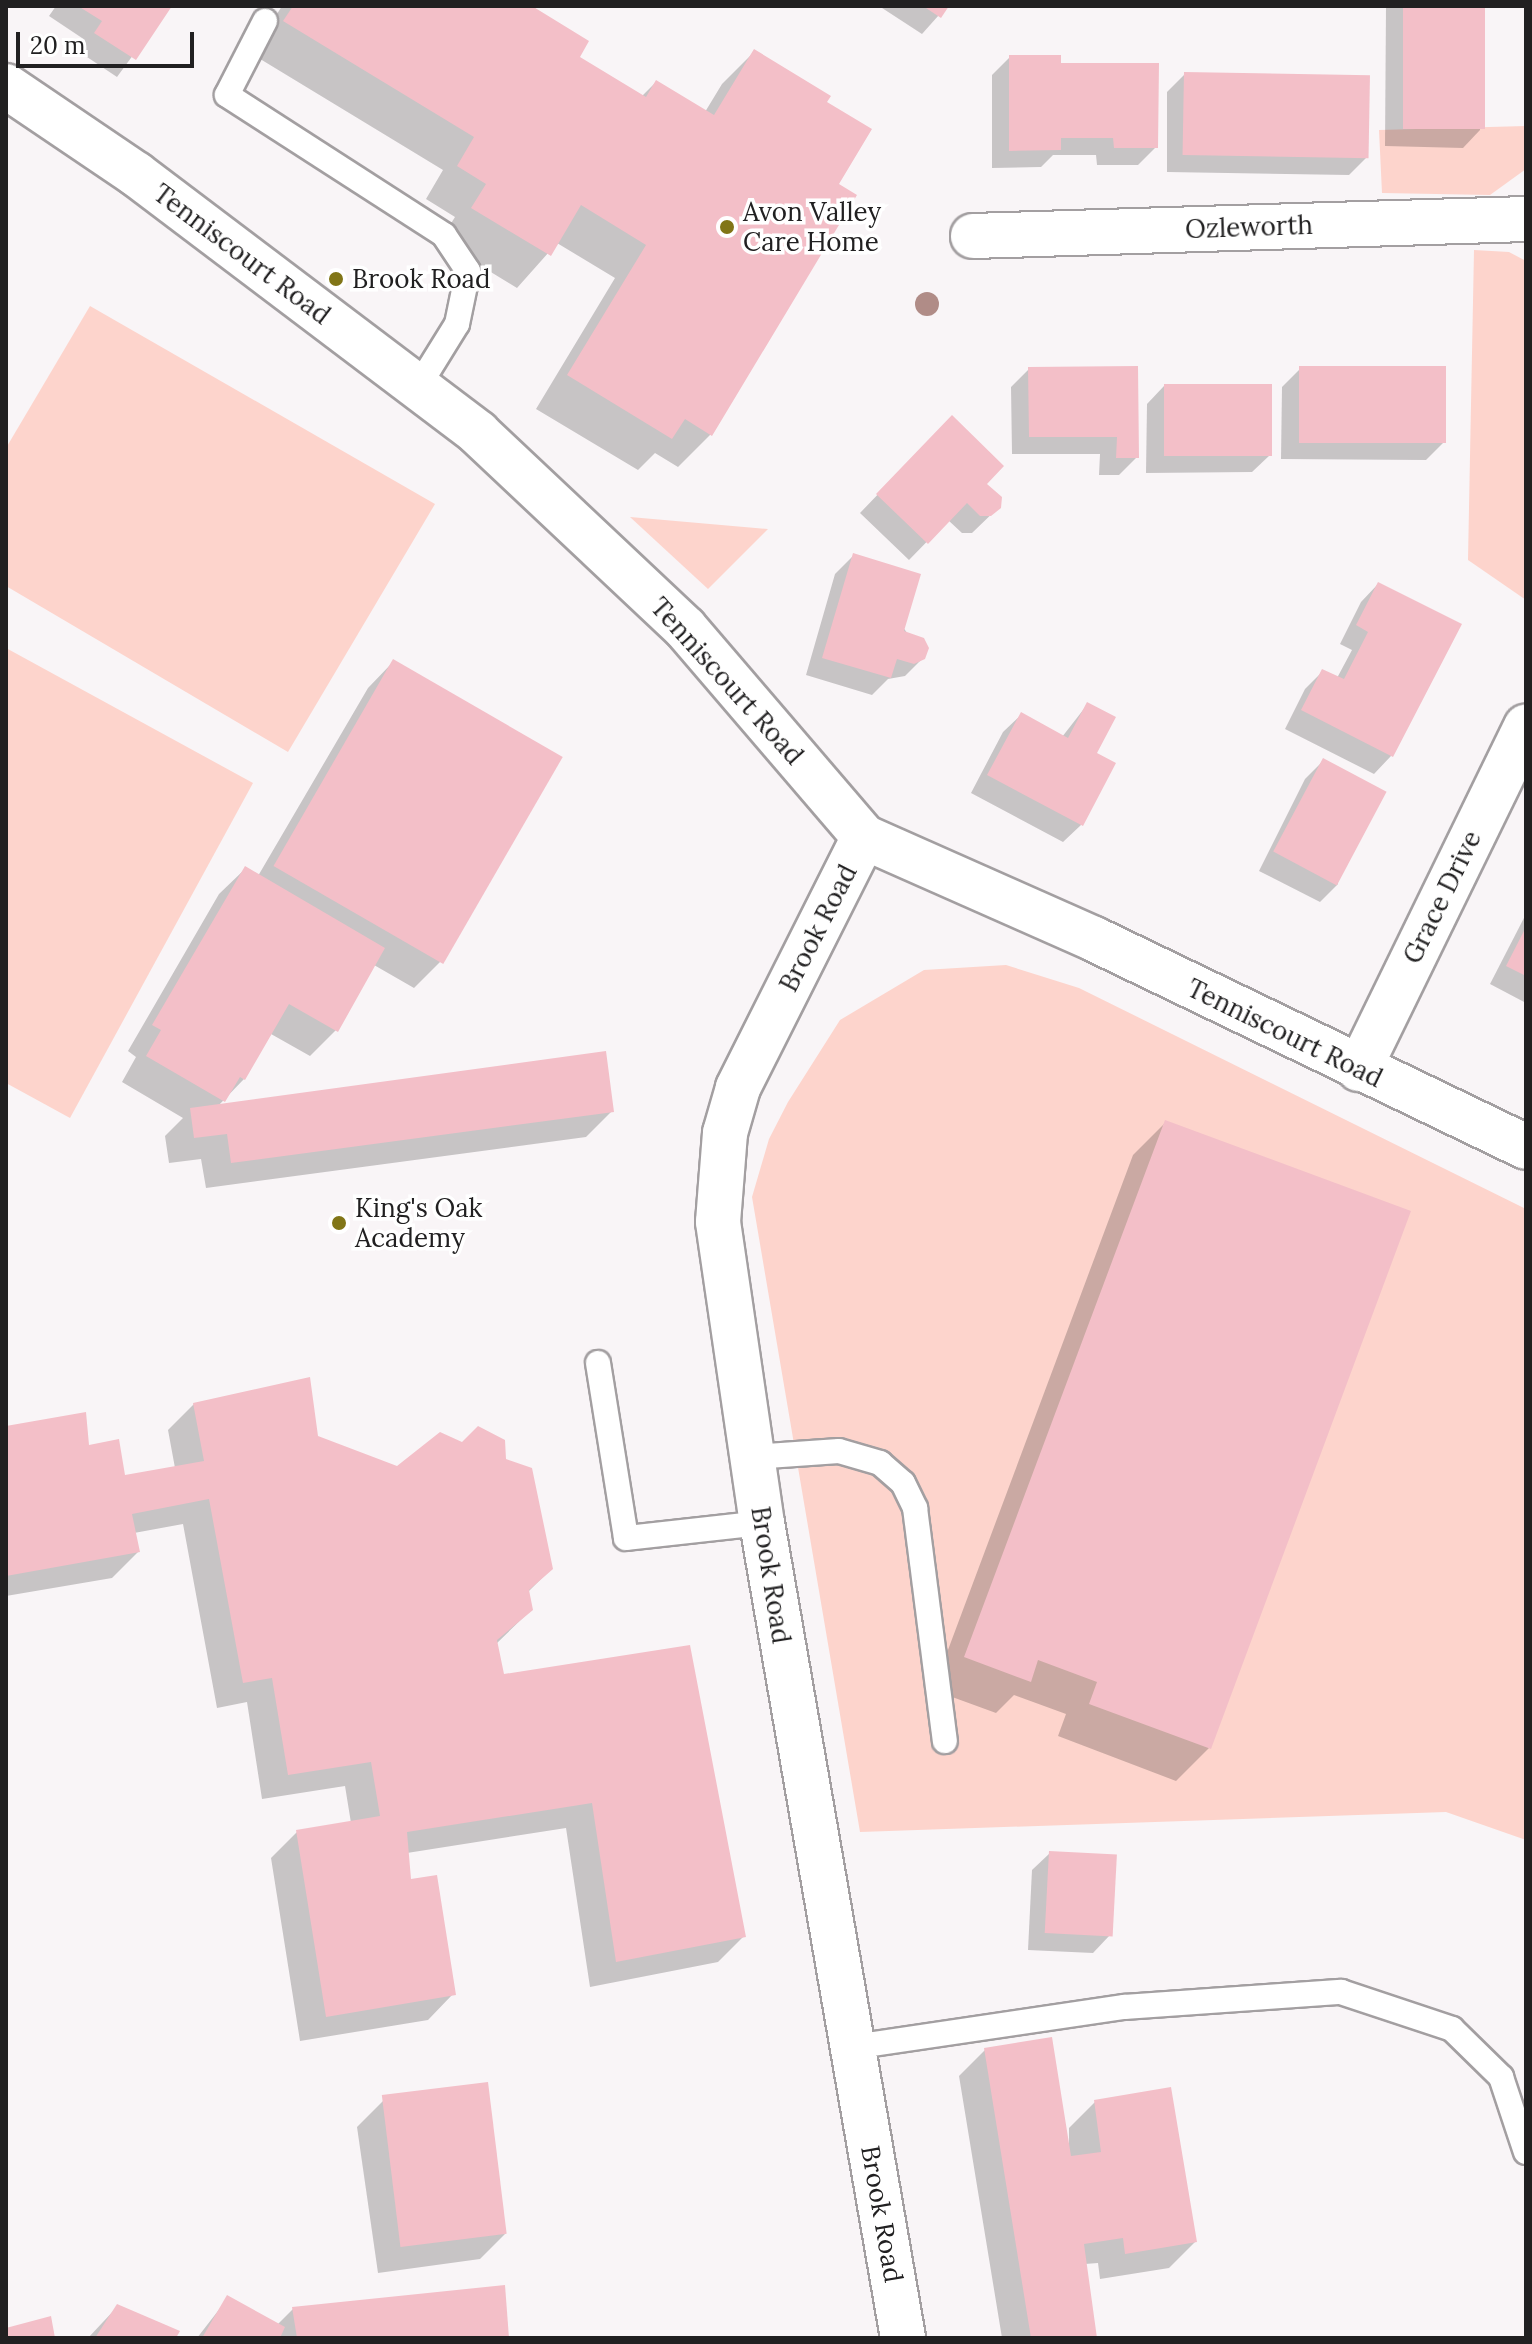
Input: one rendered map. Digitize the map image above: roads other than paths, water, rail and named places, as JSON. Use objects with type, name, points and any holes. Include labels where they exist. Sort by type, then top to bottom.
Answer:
[{"type":"street","name":"Tenniscourt Road","points":[[6,86],[136,174],[478,433],[685,628],[864,837],[1094,939],[1526,1147]]},
{"type":"street","name":"Ozleworth","points":[[973,236],[1526,219]]},
{"type":"street","name":"Grace Drive","points":[[1359,1069],[1526,726]]},
{"type":"street","name":"Brook Road","points":[[864,837],[738,1088],[725,1133],[718,1222],[762,1523],[903,2338]]},
{"type":"lane","points":[[265,21],[227,95],[444,235],[468,271],[457,324],[418,387]]},
{"type":"lane","points":[[598,1363],[626,1538],[762,1523]]},
{"type":"lane","points":[[753,1457],[839,1451],[880,1463],[903,1483],[915,1508],[945,1741]]},
{"type":"lane","points":[[853,2047],[1124,2007],[1341,1992],[1452,2029],[1501,2077],[1526,2152]]},
{"type":"place","name":"Avon Valley Care Home","points":[[727,227]]},
{"type":"place","name":"Brook Road","points":[[336,279]]},
{"type":"place","name":"King's Oak Academy","points":[[339,1223]]}]
